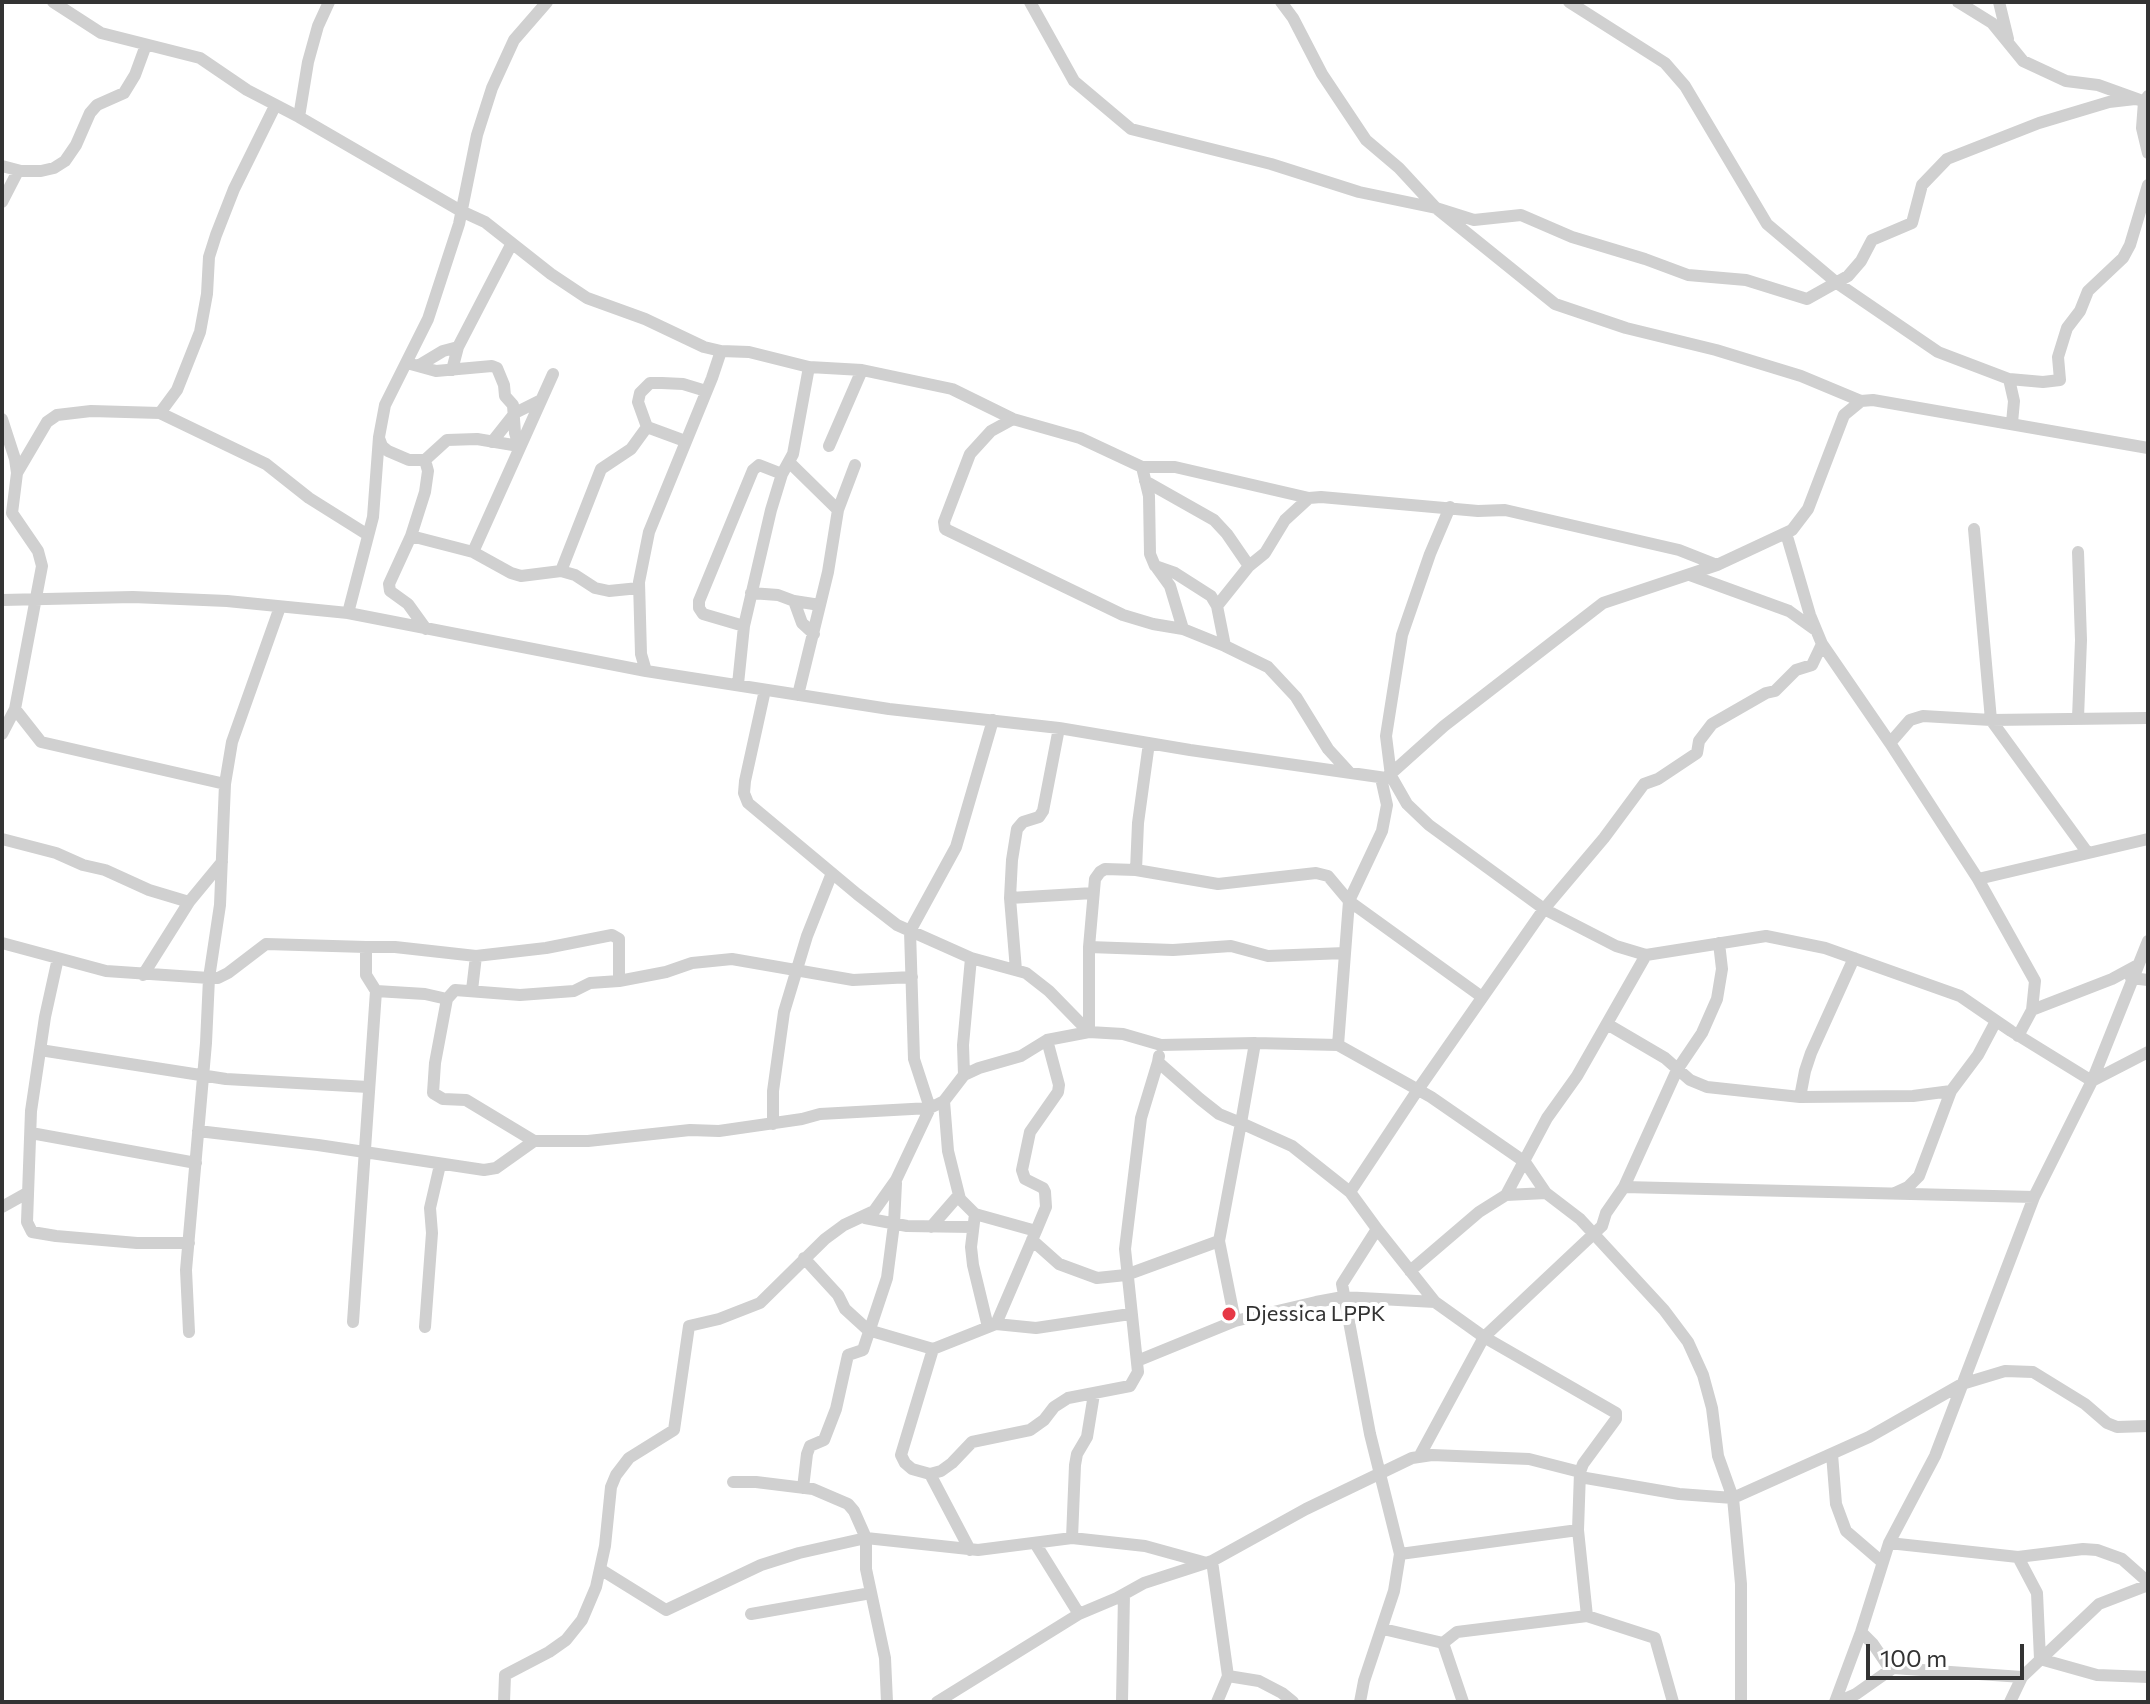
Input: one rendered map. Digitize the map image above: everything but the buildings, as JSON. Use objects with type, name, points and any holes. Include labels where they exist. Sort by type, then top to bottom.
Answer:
[{"type":"street","points":[[53,2],[101,33],[200,58],[247,90],[485,222],[587,298],[645,319],[704,347],[749,352],[809,367],[862,370],[952,389],[1013,419],[1080,438],[1142,467],[1175,467],[1309,498],[1338,496],[1478,511],[1505,510],[1679,550],[1717,565]]},
{"type":"street","points":[[299,117],[308,62],[318,26],[329,2]]},
{"type":"street","points":[[348,613],[373,517],[379,437],[385,405],[413,365],[461,211],[477,135],[501,64],[514,40],[547,2]]},
{"type":"street","points":[[1030,2],[1074,81],[1131,129],[1271,164],[1359,192],[1436,208],[1474,220],[1521,215],[1572,237],[1688,275],[1746,280],[1807,299],[1848,276],[1861,261],[1872,240],[1912,223],[1922,185],[1947,159],[2039,123],[2109,102],[2144,100]]},
{"type":"street","points":[[1281,2],[1322,74],[1366,140],[1399,168],[1436,208],[1555,304],[1626,328],[1716,350],[1801,376],[1861,401],[1873,400],[2148,448]]},
{"type":"street","points":[[1569,2],[1665,63],[1685,86],[1767,224],[1837,283],[1938,352],[2009,379],[2060,380],[2058,357],[2067,328],[2080,311],[2088,291],[2123,258],[2130,245],[2148,185]]},
{"type":"street","points":[[1958,2],[1992,23],[2023,61],[2066,81],[2108,88],[2144,100]]},
{"type":"street","points":[[1999,2],[2009,42]]},
{"type":"street","points":[[2,166],[18,171],[54,168],[65,161],[90,113],[97,105],[124,93],[135,75],[146,45]]},
{"type":"street","points":[[2144,100],[2142,135],[2148,153]]},
{"type":"street","points":[[160,413],[177,390],[200,332],[207,294],[209,257],[224,212],[275,106]]},
{"type":"street","points":[[2,202],[18,171]]},
{"type":"street","points":[[452,370],[458,347],[512,243]]},
{"type":"street","points":[[413,365],[458,347]]},
{"type":"street","points":[[646,671],[641,654],[639,588],[649,532],[721,351]]},
{"type":"street","points":[[413,365],[436,371],[497,368],[505,396],[513,405],[519,446]]},
{"type":"street","points":[[738,684],[751,593],[782,474],[793,454],[809,367]]},
{"type":"street","points":[[829,446],[862,370]]},
{"type":"street","points":[[473,552],[553,374]]},
{"type":"street","points":[[2009,379],[2014,401],[2012,423]]},
{"type":"street","points":[[685,441],[647,427],[638,402],[640,393],[650,383],[683,384],[706,391]]},
{"type":"street","points":[[492,442],[515,413],[541,400]]},
{"type":"street","points":[[1386,777],[1444,726],[1603,603],[1717,565],[1786,533],[1808,509],[1844,415],[1861,401]]},
{"type":"street","points":[[17,473],[47,422],[57,415],[81,411],[160,413],[266,464],[309,498],[368,535]]},
{"type":"street","points":[[2,419],[17,473],[12,513],[38,551],[42,566],[15,709],[2,734]]},
{"type":"street","points":[[1013,419],[991,431],[970,454],[944,522],[945,529],[1123,615],[1183,629],[1268,667],[1296,697],[1328,749],[1349,772]]},
{"type":"street","points":[[561,571],[601,469],[631,449],[647,427]]},
{"type":"street","points":[[379,437],[382,446],[398,457],[409,460],[425,460],[447,440],[477,439],[519,446]]},
{"type":"street","points":[[425,460],[428,471],[425,492],[411,536],[389,584],[390,591],[408,604],[426,629]]},
{"type":"street","points":[[789,462],[838,510]]},
{"type":"street","points":[[744,626],[703,614],[699,601],[753,470],[759,465],[782,474]]},
{"type":"street","points":[[798,695],[814,634],[838,510],[855,465]]},
{"type":"street","points":[[1142,467],[1149,496],[1150,554],[1170,586],[1183,629]]},
{"type":"street","points":[[1145,481],[1221,526],[1249,566]]},
{"type":"street","points":[[1217,606],[1249,566],[1265,553],[1285,520],[1309,498]]},
{"type":"street","points":[[1338,1045],[1349,901],[1382,831],[1387,805],[1386,736],[1402,635],[1450,507]]},
{"type":"street","points":[[1974,529],[1991,720],[2087,852]]},
{"type":"street","points":[[1786,533],[1822,644],[1978,879],[2035,981],[2032,1010],[2018,1036]]},
{"type":"street","points":[[411,536],[473,552],[521,576],[561,571],[575,575],[595,588],[639,588]]},
{"type":"street","points":[[2078,552],[2081,640],[2078,718]]},
{"type":"street","points":[[1155,566],[1175,573],[1211,596],[1217,606],[1225,646]]},
{"type":"street","points":[[1690,575],[1789,611],[1816,631]]},
{"type":"street","points":[[618,590],[640,612]]},
{"type":"street","points":[[751,593],[778,595],[820,605]]},
{"type":"street","points":[[2,600],[133,597],[348,613],[646,671],[765,690],[915,713],[1059,728],[1386,777],[1429,825],[1544,909],[1616,946],[1646,955],[1766,936],[1795,941],[1854,958],[1960,996],[2092,1081]]},
{"type":"street","points":[[794,601],[802,623],[814,634]]},
{"type":"street","points":[[189,1332],[186,1270],[204,1075],[209,978],[220,905],[225,784],[232,742],[280,607]]},
{"type":"street","points":[[1350,1192],[1544,909],[1604,838],[1644,784],[1658,779],[1697,753],[1699,741],[1712,724],[1766,693],[1775,691],[1796,670],[1812,665],[1822,644]]},
{"type":"street","points":[[765,690],[744,793],[748,803],[897,925],[971,958],[1034,978],[1089,1032]]},
{"type":"street","points":[[15,709],[41,742],[225,784]]},
{"type":"street","points":[[1890,743],[1905,724],[1916,717],[1991,720],[2148,718]]},
{"type":"street","points":[[504,1702],[505,1675],[566,1640],[582,1620],[600,1569],[611,1487],[616,1475],[629,1458],[674,1430],[689,1326],[719,1319],[760,1303],[804,1258],[844,1225],[865,1218],[874,1211],[896,1180],[930,1108],[914,1059],[910,931],[956,847],[993,720]]},
{"type":"street","points":[[1016,970],[1010,898],[1017,829],[1023,822],[1039,817],[1043,811],[1059,728]]},
{"type":"street","points":[[1136,870],[1138,823],[1149,743]]},
{"type":"street","points":[[2,839],[56,853],[149,890],[189,902]]},
{"type":"street","points":[[1978,879],[2148,839]]},
{"type":"street","points":[[143,975],[170,928],[222,862]]},
{"type":"street","points":[[1089,1032],[1089,947],[1093,893],[1095,879],[1105,869],[1136,870],[1218,884],[1316,873],[1328,876],[1349,901],[1482,997]]},
{"type":"street","points":[[773,1124],[779,1039],[796,971],[832,873]]},
{"type":"street","points":[[1010,898],[1093,893]]},
{"type":"street","points":[[2,943],[106,971],[218,978],[266,944],[395,947],[476,956],[546,948],[612,935],[619,939],[619,981]]},
{"type":"street","points":[[1836,1702],[1889,1543],[1935,1456],[2034,1197],[2092,1081],[2148,941]]},
{"type":"street","points":[[1419,1457],[1484,1337],[1602,1226],[1606,1213],[1624,1187],[1677,1070],[1702,1033],[1717,999],[1722,969],[1719,943]]},
{"type":"street","points":[[1089,947],[1173,950],[1231,946],[1268,956],[1345,953]]},
{"type":"street","points":[[353,1322],[376,991],[366,975],[366,947]]},
{"type":"street","points":[[1410,1271],[1479,1212],[1506,1195],[1547,1118],[1577,1076],[1646,955]]},
{"type":"street","points":[[472,990],[476,956]]},
{"type":"street","points":[[58,958],[40,1050],[31,1133],[27,1222],[32,1232],[137,1243],[189,1243]]},
{"type":"street","points":[[964,1075],[963,1045],[971,958]]},
{"type":"street","points":[[1800,1097],[1811,1053],[1854,958]]},
{"type":"street","points":[[912,977],[853,980],[732,959],[692,963],[666,972],[619,981],[590,983],[574,991],[520,995],[455,990],[447,999],[435,1063],[433,1093],[443,1099],[466,1100],[534,1141],[588,1141],[690,1130],[719,1131],[820,1114],[930,1108],[944,1101],[964,1075],[1021,1056],[1047,1040],[1089,1032],[1123,1034],[1161,1045],[1338,1045],[1431,1097],[1525,1162],[1546,1193],[1580,1219],[1656,1300],[1688,1342],[1703,1375],[1712,1408],[1718,1456],[1733,1498],[1741,1584],[1741,1702]]},
{"type":"street","points":[[2032,1010],[2134,972],[2148,980]]},
{"type":"street","points":[[376,991],[425,994],[447,999]]},
{"type":"street","points":[[1893,1194],[1908,1187],[1919,1176],[1951,1091],[1978,1055],[1996,1021]]},
{"type":"street","points":[[1607,1024],[1665,1058],[1690,1080],[1707,1087],[1800,1097],[1913,1096],[1951,1091]]},
{"type":"street","points":[[992,1326],[1046,1207],[1043,1188],[1025,1179],[1022,1170],[1030,1132],[1058,1092],[1059,1085],[1047,1040]]},
{"type":"street","points":[[1235,1321],[1219,1241],[1255,1043]]},
{"type":"street","points":[[933,1349],[901,1455],[912,1469],[930,1474],[952,1463],[972,1442],[1030,1430],[1068,1398],[1130,1386],[1138,1372],[1126,1275],[1126,1238],[1141,1118],[1161,1045]]},
{"type":"street","points":[[40,1050],[226,1079],[368,1087]]},
{"type":"street","points":[[2092,1081],[2148,1052]]},
{"type":"street","points":[[1158,1062],[1219,1114],[1292,1146],[1350,1192],[1435,1302],[1484,1337],[1616,1413],[1616,1419],[1583,1464],[1580,1475],[1578,1530],[1587,1616]]},
{"type":"street","points":[[944,1101],[948,1151],[958,1196],[974,1221],[973,1265],[992,1326]]},
{"type":"street","points":[[198,1131],[484,1170],[496,1168],[534,1141]]},
{"type":"street","points":[[31,1133],[196,1163]]},
{"type":"street","points":[[425,1327],[432,1233],[430,1208],[440,1165]]},
{"type":"street","points":[[803,1488],[810,1446],[824,1440],[836,1409],[848,1355],[863,1350],[889,1267],[896,1180]]},
{"type":"street","points":[[1624,1187],[2034,1197]]},
{"type":"street","points":[[2,1207],[27,1193]]},
{"type":"street","points":[[1506,1195],[1546,1193]]},
{"type":"street","points":[[931,1227],[958,1196]]},
{"type":"street","points":[[865,1218],[931,1227],[974,1221],[1034,1235],[1059,1264],[1090,1277],[1126,1275],[1219,1241]]},
{"type":"street","points":[[1360,1702],[1394,1591],[1400,1554],[1370,1434],[1342,1284],[1377,1229]]},
{"type":"street","points":[[804,1258],[838,1295],[845,1309],[868,1330],[933,1349],[992,1326],[1036,1328],[1130,1314]]},
{"type":"street","points":[[1137,1361],[1235,1321],[1343,1297],[1435,1302]]},
{"type":"street","points":[[937,1702],[1079,1614],[1144,1583],[1208,1562],[1381,1472],[1419,1457],[1529,1459],[1580,1475],[1679,1494],[1733,1498],[1869,1437],[1962,1384],[2005,1371],[2026,1370],[2085,1404],[2107,1423],[2117,1427],[2148,1426]]},
{"type":"street","points":[[1072,1538],[1075,1465],[1077,1454],[1087,1437],[1094,1394]]},
{"type":"street","points":[[1832,1454],[1836,1504],[1846,1531],[1882,1562]]},
{"type":"street","points":[[930,1474],[970,1550]]},
{"type":"street","points":[[733,1482],[803,1488],[831,1495],[848,1504],[866,1538],[866,1569],[885,1658],[887,1702]]},
{"type":"street","points":[[1400,1554],[1578,1530]]},
{"type":"street","points":[[600,1569],[666,1610],[761,1565],[866,1538],[970,1550],[1072,1538],[1145,1546],[1208,1562]]},
{"type":"street","points":[[1035,1543],[1079,1614]]},
{"type":"street","points":[[1889,1543],[2018,1557],[2097,1550],[2122,1559],[2148,1584],[2099,1604],[2022,1677],[2010,1702]]},
{"type":"street","points":[[2018,1557],[2037,1593],[2040,1659]]},
{"type":"street","points":[[1208,1562],[1228,1676],[1223,1698]]},
{"type":"street","points":[[751,1614],[871,1593]]},
{"type":"street","points":[[1122,1702],[1124,1594]]},
{"type":"street","points":[[1443,1643],[1457,1632],[1466,1630],[1587,1616],[1655,1638],[1673,1702]]},
{"type":"street","points":[[1383,1629],[1443,1643]]},
{"type":"street","points":[[1861,1632],[1890,1669]]},
{"type":"street","points":[[1443,1643],[1463,1702]]},
{"type":"street","points":[[2040,1659],[2097,1675],[2148,1677]]},
{"type":"street","points":[[1836,1702],[1856,1694],[1890,1669],[2022,1677]]},
{"type":"street","points":[[1228,1676],[1259,1681],[1293,1702]]},
{"type":"street","points":[[1352,1702],[1364,1681]]},
{"type":"place","name":"Djessica LPPK","points":[[1229,1314]]}]
